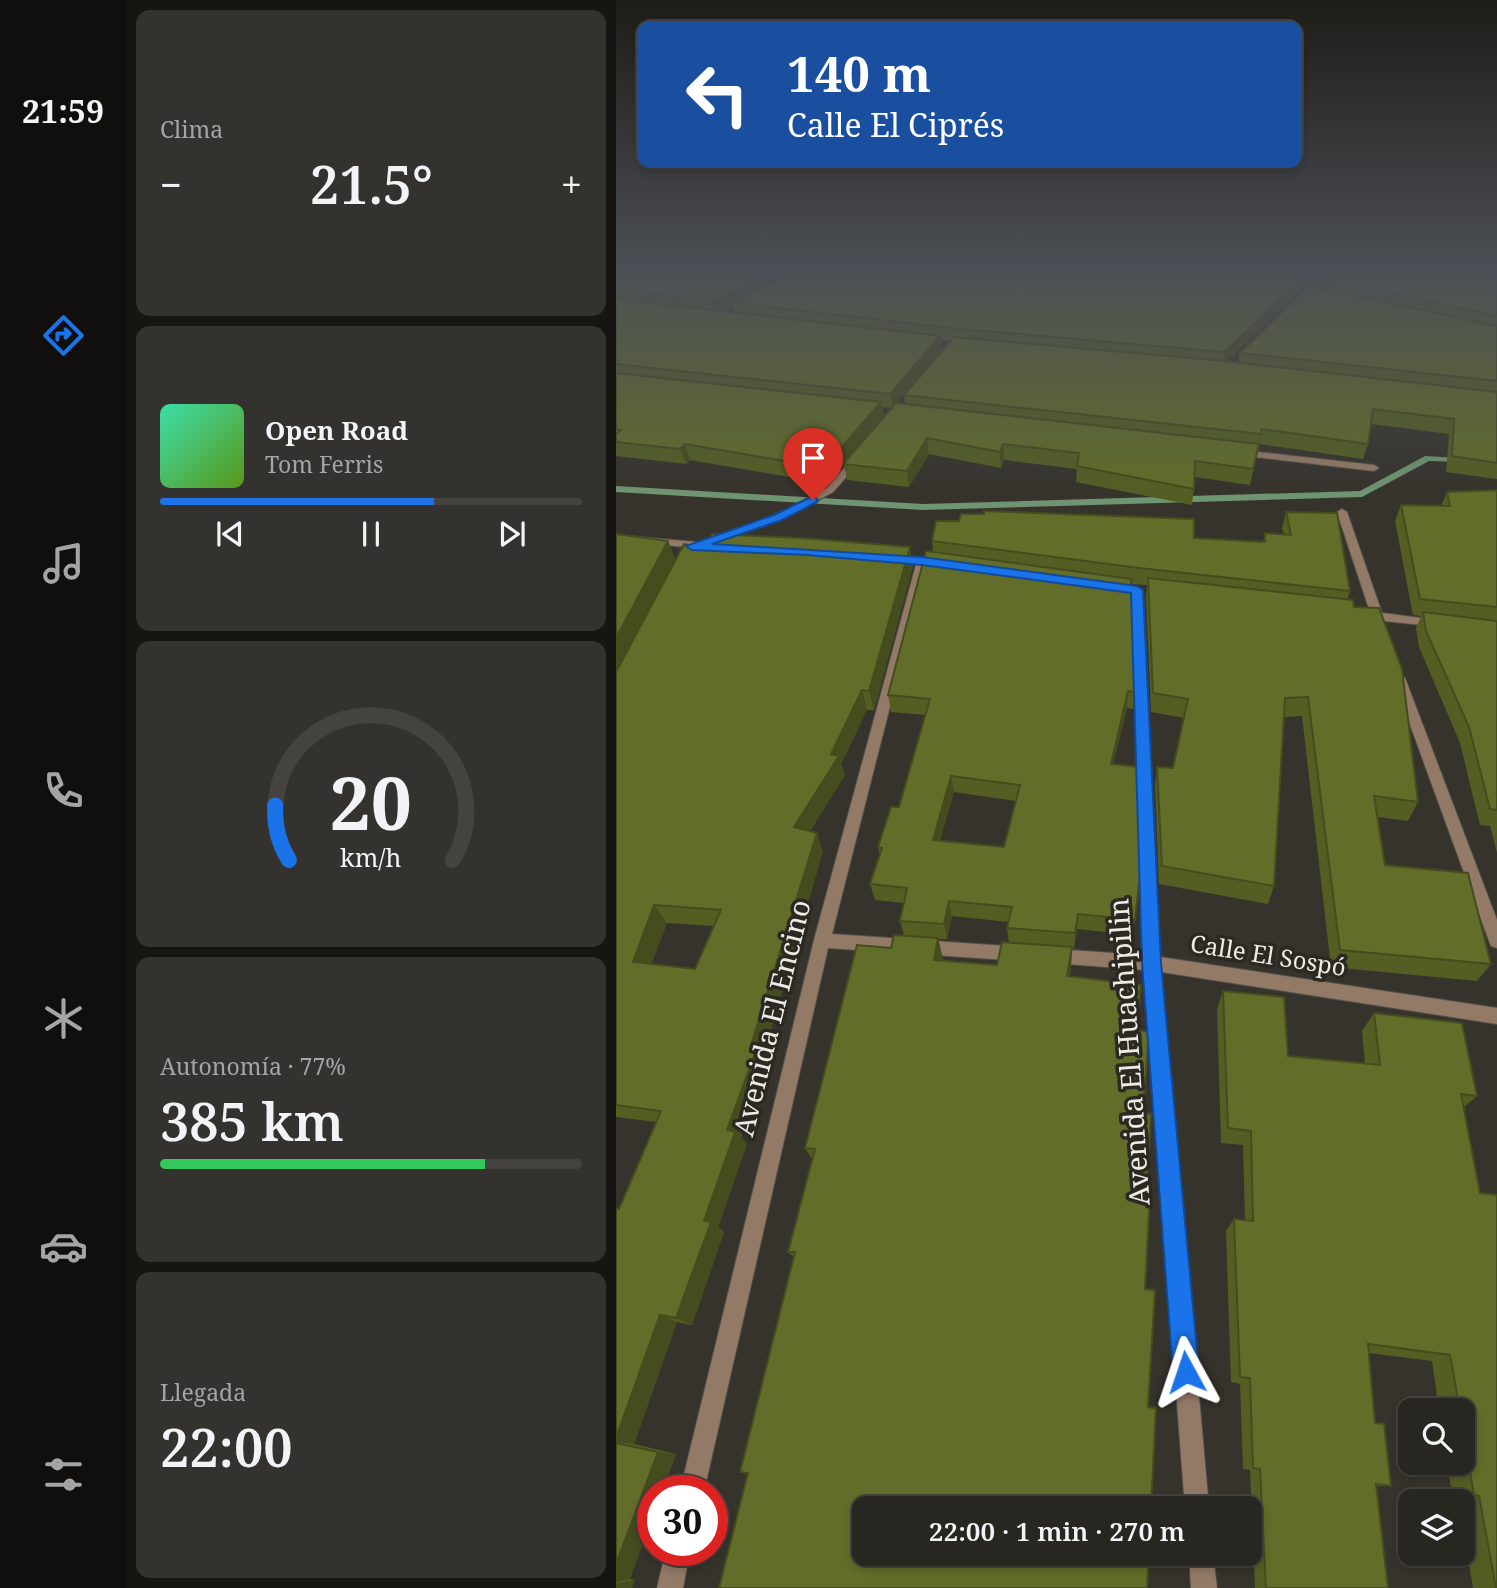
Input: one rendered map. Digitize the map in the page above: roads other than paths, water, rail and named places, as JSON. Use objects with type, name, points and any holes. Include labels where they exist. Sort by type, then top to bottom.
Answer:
[{"type":"street","points":[[1224,451],[1374,468]]},
{"type":"street","points":[[686,559],[692,546],[778,518],[830,491],[863,452]]},
{"type":"street","points":[[1342,512],[1386,642]]},
{"type":"street","points":[[616,538],[731,548]]},
{"type":"street","name":"Avenida El Encino","points":[[696,1475],[822,940],[922,561]]},
{"type":"street","name":"Avenida El Huachipilin","points":[[1137,590],[1152,963],[1197,1496]]},
{"type":"street","points":[[1350,613],[1443,625]]},
{"type":"street","points":[[1396,668],[1497,941]]},
{"type":"street","name":"Calle El Sospó","points":[[822,940],[1152,963],[1497,1016]]},
{"type":"street","points":[[670,1588],[675,1566]]},
{"type":"street","points":[[1202,1566],[1204,1588]]},
{"type":"waterway","points":[[616,489],[923,507],[1362,494],[1428,458],[1462,460]]}]
